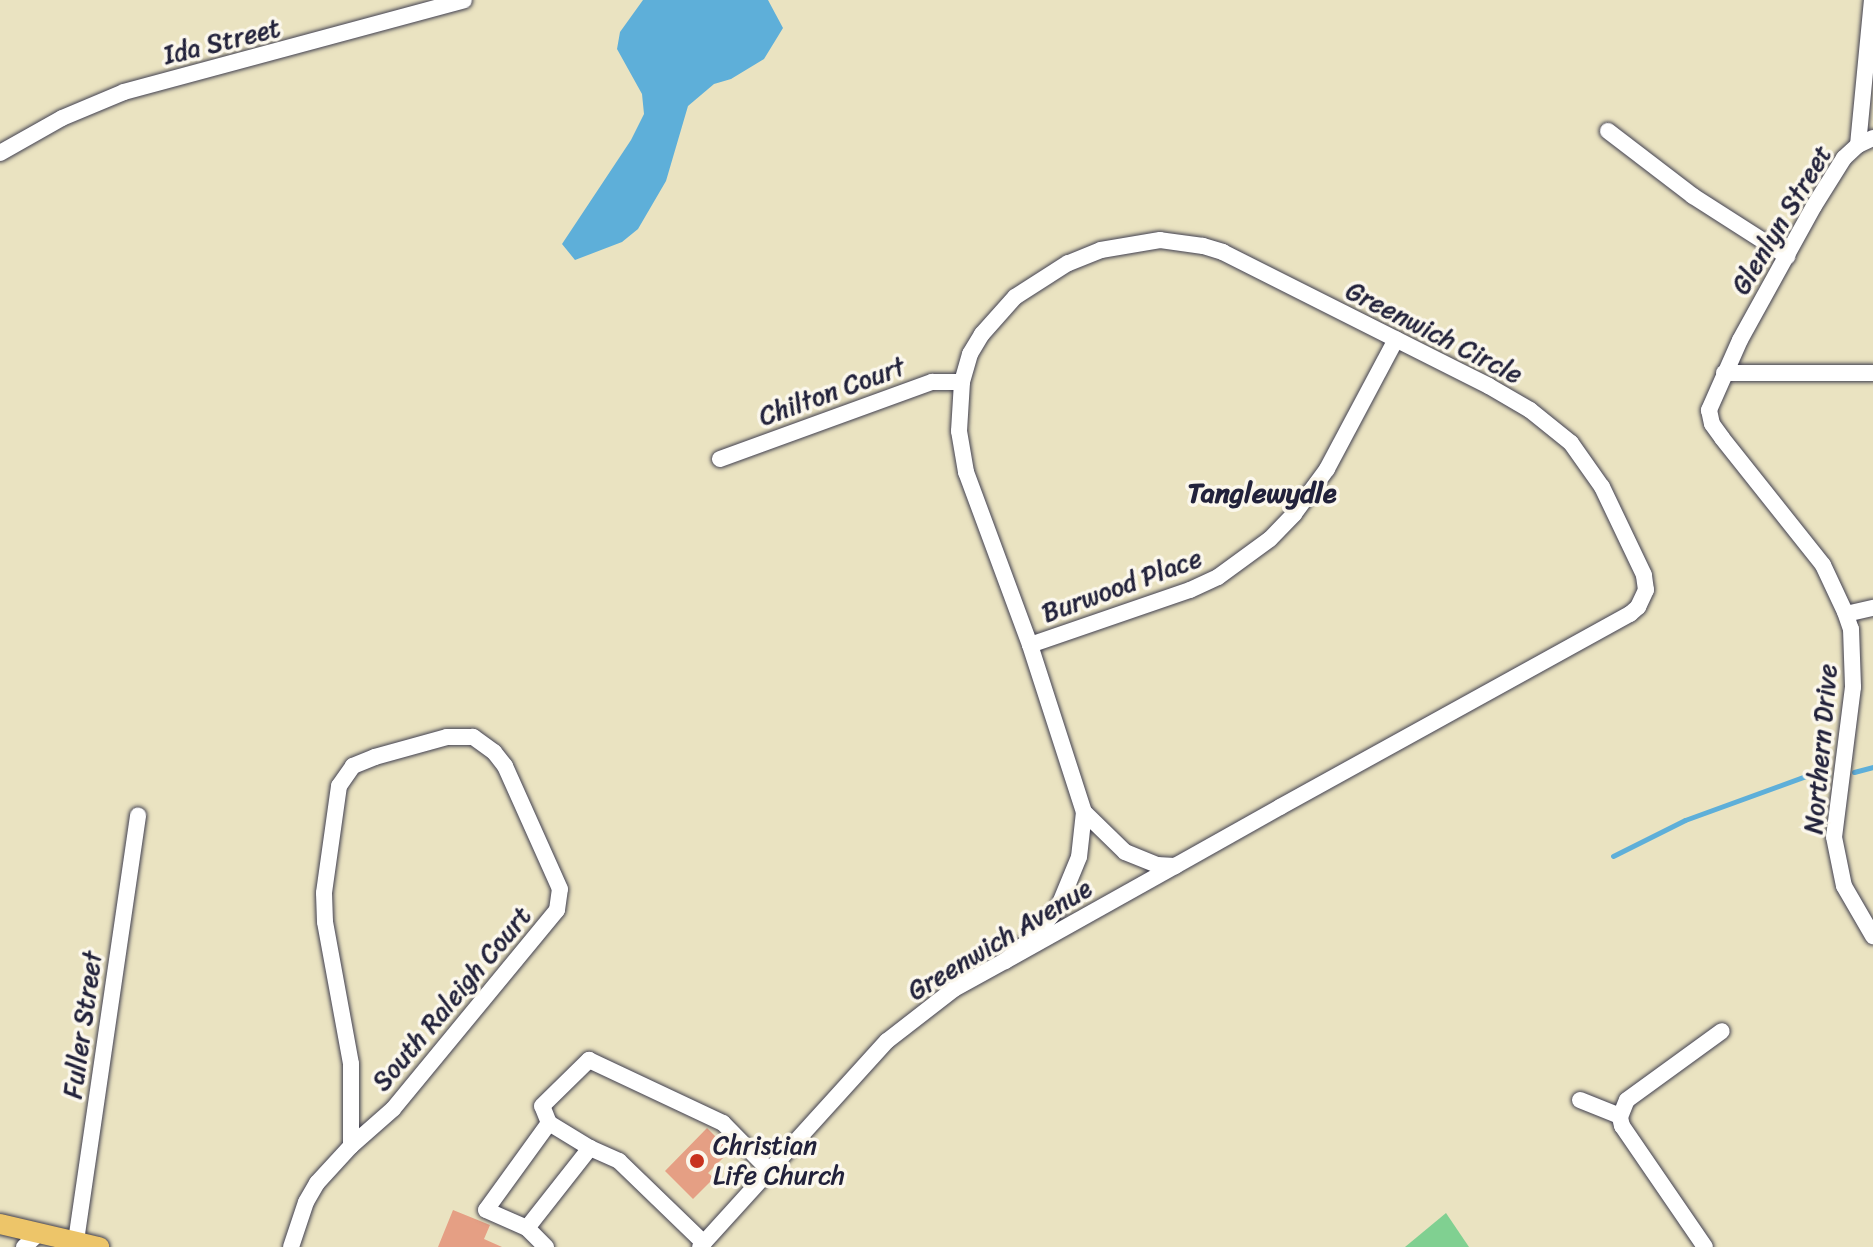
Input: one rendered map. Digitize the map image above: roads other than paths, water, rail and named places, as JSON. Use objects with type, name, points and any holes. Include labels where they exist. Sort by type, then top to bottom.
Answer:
[{"type":"main road","points":[[0,1224],[31,1240],[76,1241],[99,1247]]},
{"type":"street","name":"Ida Street","points":[[0,153],[62,118],[124,92],[464,0]]},
{"type":"street","name":"Glenlyn Street","points":[[1709,410],[1724,373],[1787,256],[1844,158],[1865,141],[1872,0]]},
{"type":"street","points":[[1608,131],[1693,196],[1787,256]]},
{"type":"street","name":"Greenwich Circle","points":[[1005,961],[1034,936],[1058,908],[1079,857],[1084,812],[1030,645],[966,472],[959,431],[962,382],[982,334],[1015,297],[1043,277],[1101,250],[1160,240],[1223,252],[1530,410],[1571,443],[1602,487],[1644,575],[1646,590],[1642,602],[1630,614],[1175,866],[1157,865],[1125,852],[1084,812]]},
{"type":"street","name":"Burwood Place","points":[[1030,645],[1190,590],[1218,577],[1270,539],[1294,514],[1327,469],[1396,339]]},
{"type":"street","points":[[1724,373],[1873,373]]},
{"type":"street","name":"Chilton Court","points":[[720,459],[932,382],[962,382]]},
{"type":"street","name":"Northern Drive","points":[[1709,410],[1712,424],[1722,438],[1823,565],[1846,614],[1854,658],[1853,687],[1834,837],[1844,886],[1873,936]]},
{"type":"street","points":[[1846,614],[1873,608]]},
{"type":"street","name":"South Raleigh Court","points":[[291,1247],[306,1202],[317,1183],[351,1146],[393,1109],[557,910],[560,889],[505,766],[488,746],[461,735],[375,757],[353,766],[340,781],[324,893],[325,922],[351,1064],[351,1146]]},
{"type":"street","name":"Fuller Street","points":[[76,1241],[138,815]]},
{"type":"street","name":"Greenwich Avenue","points":[[702,1245],[887,1041],[954,989],[1175,866]]},
{"type":"street","points":[[1705,1247],[1622,1126],[1620,1116],[1627,1100],[1722,1031]]},
{"type":"street","points":[[702,1245],[619,1161],[590,1148],[549,1123],[542,1106],[589,1060],[723,1123],[771,1172]]},
{"type":"street","points":[[1580,1100],[1620,1116]]},
{"type":"street","points":[[546,1247],[527,1228],[486,1210],[549,1123]]},
{"type":"street","points":[[527,1228],[590,1148]]},
{"type":"water","points":[[643,0],[768,0],[783,28],[764,59],[731,79],[714,84],[688,106],[666,181],[638,229],[622,242],[575,260],[562,244],[631,140],[644,114],[642,94],[617,49],[620,32]]},
{"type":"waterway","points":[[1854,772],[1873,767]]},
{"type":"waterway","points":[[1613,856],[1685,820],[1806,776],[1828,774]]},
{"type":"place","name":"Christian Life Church","points":[[697,1161]]},
{"type":"district","name":"Tanglewydle","points":[[1262,493]]}]
